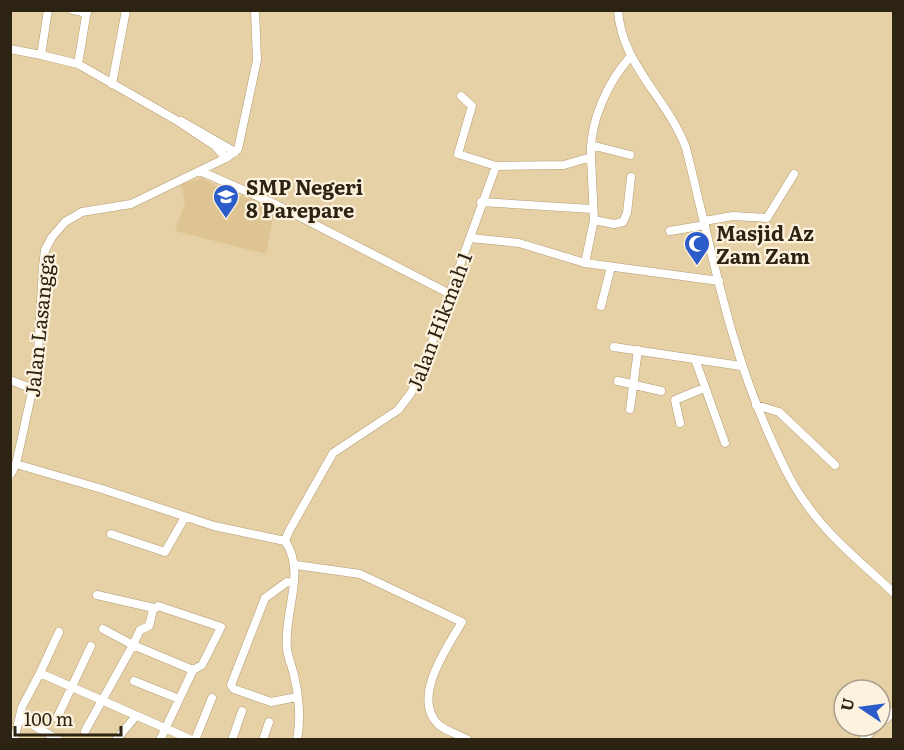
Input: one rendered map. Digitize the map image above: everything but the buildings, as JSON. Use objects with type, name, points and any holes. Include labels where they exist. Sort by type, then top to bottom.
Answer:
[{"type":"street","points":[[41,55],[48,10]]},
{"type":"street","points":[[73,10],[87,12],[78,64]]},
{"type":"street","points":[[112,84],[126,10]]},
{"type":"street","points":[[176,120],[186,122],[234,152],[240,144],[256,67],[255,10]]},
{"type":"street","points":[[627,10],[618,14],[620,32],[630,57],[680,131],[741,366],[756,405],[793,483],[807,506],[894,593]]},
{"type":"street","points":[[10,49],[78,64],[176,120],[215,146],[226,158]]},
{"type":"street","points":[[585,263],[594,220],[591,145],[596,123],[614,78],[630,57]]},
{"type":"street","points":[[460,96],[472,106],[458,154],[496,166],[564,165],[591,157]]},
{"type":"street","points":[[591,145],[630,155]]},
{"type":"street","name":"Jalan Lasangga","points":[[11,473],[16,464],[33,389],[39,354],[44,255],[52,237],[65,222],[82,212],[131,204],[234,152]]},
{"type":"street","name":"Jalan Hikmah 1","points":[[285,541],[333,453],[386,419],[411,393],[450,294],[481,202],[496,166]]},
{"type":"street","points":[[200,171],[277,205],[450,294]]},
{"type":"street","points":[[669,231],[733,216],[767,218],[794,174]]},
{"type":"street","points":[[594,220],[614,224],[623,222],[627,213],[631,177]]},
{"type":"street","points":[[481,202],[592,209]]},
{"type":"street","points":[[470,237],[519,243],[585,263],[719,281]]},
{"type":"street","points":[[602,306],[611,267]]},
{"type":"street","points":[[614,347],[741,366]]},
{"type":"street","points":[[630,409],[638,350]]},
{"type":"street","points":[[695,359],[725,443]]},
{"type":"street","points":[[10,380],[33,389]]},
{"type":"street","points":[[618,381],[661,391]]},
{"type":"street","points":[[680,423],[675,400],[704,388]]},
{"type":"street","points":[[756,405],[779,412],[835,465]]},
{"type":"street","points":[[16,464],[102,489],[185,517],[285,541],[296,565],[286,644],[297,697],[297,740]]},
{"type":"street","points":[[111,534],[165,552],[185,517]]},
{"type":"street","points":[[296,565],[360,574],[462,622],[434,671],[429,697],[435,720],[440,726],[468,740]]},
{"type":"street","points":[[293,583],[286,582],[265,598],[231,685],[234,689],[271,702],[297,697]]},
{"type":"street","points":[[97,595],[154,608],[158,606],[221,627],[202,665],[193,670],[167,730],[160,740]]},
{"type":"street","points":[[85,731],[140,630],[149,626],[154,608]]},
{"type":"street","points":[[104,629],[133,645],[193,670]]},
{"type":"street","points":[[14,740],[22,706],[59,633]]},
{"type":"street","points":[[57,718],[91,646]]},
{"type":"street","points":[[40,673],[102,702],[194,740],[212,698]]},
{"type":"street","points":[[134,681],[179,699]]},
{"type":"street","points":[[232,740],[242,711]]},
{"type":"street","points":[[116,740],[136,716]]},
{"type":"street","points":[[20,718],[58,740]]},
{"type":"street","points":[[263,740],[269,722]]},
{"type":"shaded area","name":"SMP Negeri 8 Parepare","points":[[202,178],[224,190],[275,208],[266,254],[175,231],[185,202],[181,184]]},
{"type":"place","name":"SMP Negeri 8 Parepare","points":[[226,220]]},
{"type":"place","name":"Masjid Az Zam Zam","points":[[697,267]]}]
